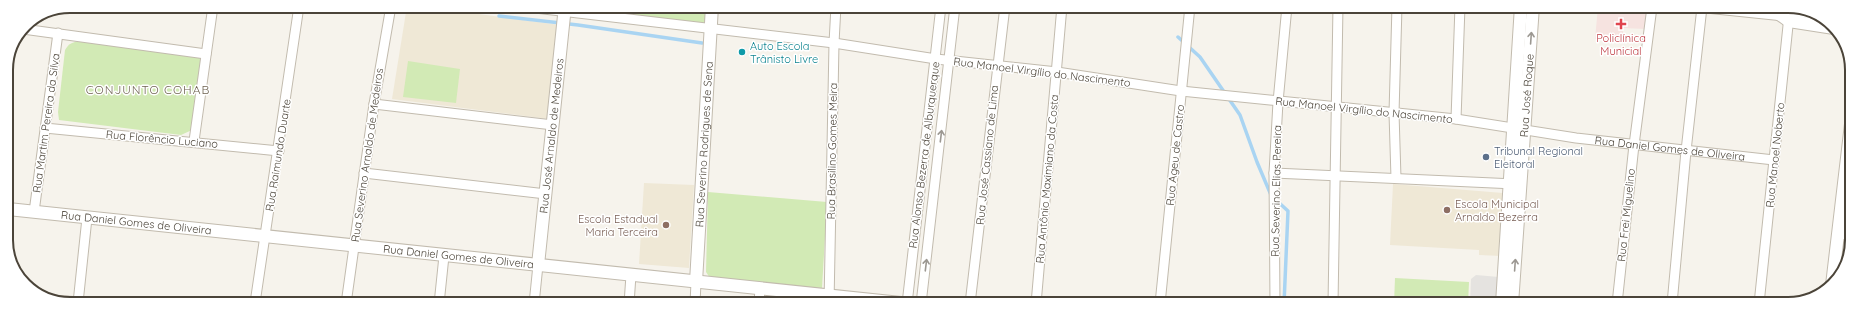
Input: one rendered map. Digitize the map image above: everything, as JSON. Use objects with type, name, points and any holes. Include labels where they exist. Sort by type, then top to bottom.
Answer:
[{"type":"street","points":[[194,141],[212,13]]},
{"type":"street","name":"Rua Raimundo Duarte","points":[[256,297],[279,151],[298,13]]},
{"type":"street","name":"Rua Severino Arnaldo de Medeiros","points":[[347,297],[374,104],[390,13]]},
{"type":"street","name":"Rua José Arnaldo de Medeiros","points":[[538,265],[565,13]]},
{"type":"street","name":"Rua Manoel Virgílio do Nascimento","points":[[587,13],[710,30],[834,44],[950,61],[1057,72],[1181,91],[1335,108],[1456,119],[1519,128]]},
{"type":"street","name":"Rua Severino Rodrigues de Sena","points":[[696,282],[711,13]]},
{"type":"street","name":"Rua Brasilino Gomes Meira","points":[[829,297],[836,13]]},
{"type":"street","name":"Rua Alonso Bezerra de Alburquerque","points":[[909,297],[940,13]]},
{"type":"street","name":"Rua Alonso Bezerra de Alburquerque","points":[[922,297],[954,13]]},
{"type":"street","name":"Rua José Cassiano de Lima","points":[[971,297],[1004,13]]},
{"type":"street","name":"Rua Antônio Maximiano da Costa","points":[[1037,297],[1061,13]]},
{"type":"street","name":"Rua Ageu de Castro","points":[[1161,297],[1189,13]]},
{"type":"street","name":"Rua Severino Elias Pereira","points":[[1274,297],[1274,173],[1278,102],[1286,13]]},
{"type":"street","points":[[1333,297],[1335,108],[1338,13]]},
{"type":"street","points":[[1396,178],[1394,113],[1397,13]]},
{"type":"street","points":[[1456,119],[1460,13]]},
{"type":"street","name":"Rua José Roque","points":[[1519,128],[1521,13]]},
{"type":"street","name":"Rua José Roque","points":[[1503,297],[1515,184],[1519,128],[1532,13]]},
{"type":"street","name":"Rua Frei Miguelino","points":[[1618,297],[1634,145],[1651,13]]},
{"type":"street","points":[[1673,297],[1686,151],[1701,13]]},
{"type":"street","points":[[1787,13],[1822,24]]},
{"type":"street","name":"Rua Manoel Noberto","points":[[1760,297],[1787,13]]},
{"type":"street","points":[[30,30],[206,54]]},
{"type":"street","name":"Rua Martim Pereira da Silva","points":[[34,212],[58,33]]},
{"type":"street","points":[[374,104],[553,126]]},
{"type":"street","name":"Rua Florêncio Luciano","points":[[45,128],[194,141],[279,151]]},
{"type":"street","name":"Rua Daniel Gomes de Oliveira","points":[[1519,128],[1576,138],[1774,160]]},
{"type":"street","points":[[364,173],[546,194]]},
{"type":"street","points":[[1274,173],[1515,184]]},
{"type":"street","name":"Rua José Roque","points":[[1512,297],[1515,184]]},
{"type":"street","points":[[1833,275],[1845,184]]},
{"type":"street","name":"Rua Daniel Gomes de Oliveira","points":[[13,210],[760,288],[812,297]]},
{"type":"street","points":[[79,297],[88,218]]},
{"type":"street","points":[[1838,234],[1845,235]]},
{"type":"street","points":[[440,297],[444,256]]},
{"type":"street","points":[[535,297],[538,265]]},
{"type":"street","points":[[629,297],[631,275]]},
{"type":"street","points":[[695,297],[696,282]]},
{"type":"street","points":[[759,297],[760,288]]},
{"type":"shaded area","points":[[406,13],[472,13],[560,25],[549,119],[392,99]]},
{"type":"shaded area","name":"Policlínica Municial","points":[[1597,13],[1646,13],[1645,29],[1623,28],[1623,42],[1595,39]]},
{"type":"shaded area","name":"Escola Estadual Maria Terceira","points":[[644,183],[694,185],[689,268],[639,264]]},
{"type":"shaded area","name":"Escola Municipal Arnaldo Bezerra","points":[[1393,184],[1503,193],[1501,256],[1479,255],[1479,250],[1390,245]]},
{"type":"shaded area","points":[[1476,275],[1499,277],[1499,297],[1470,297],[1471,279]]},
{"type":"green space","points":[[591,13],[707,13],[704,26]]},
{"type":"green space","points":[[81,41],[199,56],[203,60],[192,130],[181,135],[59,120],[58,112],[65,50],[72,43]]},
{"type":"green space","points":[[408,61],[460,69],[456,103],[403,97]]},
{"type":"green space","points":[[708,192],[827,202],[822,288],[710,278],[706,272]]},
{"type":"green space","points":[[1395,278],[1469,282],[1468,297],[1394,297]]},
{"type":"waterway","points":[[499,16],[578,25],[702,43]]},
{"type":"waterway","points":[[1178,37],[1200,57],[1240,115],[1271,195]]},
{"type":"waterway","points":[[1276,200],[1288,211],[1284,297]]},
{"type":"place","name":"Policlínica Municial","points":[[1621,24]]},
{"type":"place","name":"Auto Escola Trânisto Livre","points":[[742,52]]},
{"type":"place","name":"Tribunal Regional Eleitoral","points":[[1486,157]]},
{"type":"place","name":"Escola Municipal Arnaldo Bezerra","points":[[1447,210]]},
{"type":"place","name":"Escola Estadual Maria Terceira","points":[[666,225]]},
{"type":"district","name":"CONJUNTO COHAB","points":[[148,89]]}]
